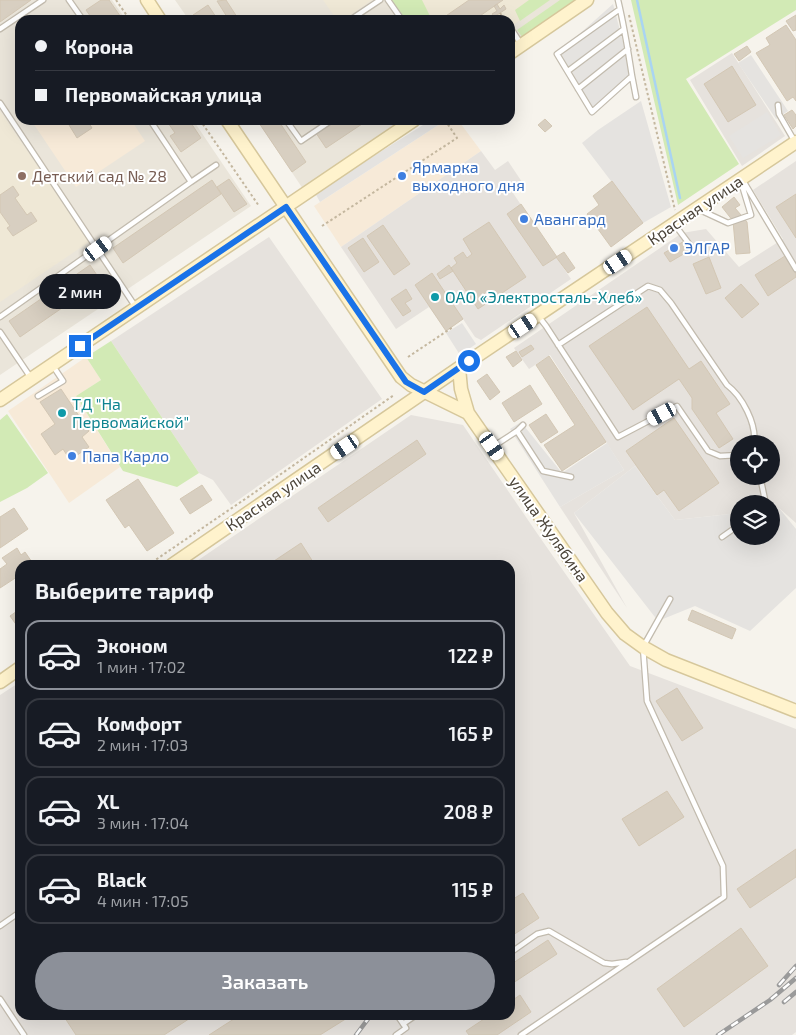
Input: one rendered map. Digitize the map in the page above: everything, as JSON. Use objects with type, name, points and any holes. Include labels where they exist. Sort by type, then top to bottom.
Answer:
[{"type":"main road","points":[[147,0],[157,15]]},
{"type":"main road","points":[[515,50],[587,0]]},
{"type":"main road","points":[[230,125],[401,376],[411,385],[424,392],[468,412]]},
{"type":"main road","points":[[0,400],[407,125]]},
{"type":"main road","name":"Красная улица","points":[[179,560],[538,316],[675,218],[696,209],[796,142]]},
{"type":"main road","points":[[459,368],[461,388],[468,412]]},
{"type":"main road","name":"улица Жулябина","points":[[468,412],[608,613],[625,634],[666,660],[796,711]]},
{"type":"main road","points":[[0,682],[15,672]]},
{"type":"lane","points":[[21,15],[43,0]]},
{"type":"lane","points":[[69,0],[80,15]]},
{"type":"lane","points":[[358,15],[380,0]]},
{"type":"lane","points":[[388,0],[398,15]]},
{"type":"lane","points":[[618,0],[636,97]]},
{"type":"lane","points":[[620,9],[557,54],[592,112],[632,76]]},
{"type":"lane","points":[[0,29],[15,19]]},
{"type":"lane","points":[[568,71],[624,29]]},
{"type":"lane","points":[[515,34],[522,45]]},
{"type":"lane","points":[[578,89],[628,49]]},
{"type":"lane","points":[[0,103],[137,308]]},
{"type":"lane","points":[[778,105],[779,114],[796,142]]},
{"type":"lane","points":[[153,125],[191,182]]},
{"type":"lane","points":[[290,125],[301,141],[325,125]]},
{"type":"lane","points":[[0,317],[216,166]]},
{"type":"lane","points":[[696,209],[728,223],[751,215],[741,178]]},
{"type":"lane","points":[[741,178],[796,269]]},
{"type":"lane","points":[[675,218],[690,245]]},
{"type":"lane","points":[[558,345],[648,286],[660,290],[686,324],[727,385],[735,391],[748,413],[755,435]]},
{"type":"lane","points":[[538,316],[618,437],[677,406],[708,451],[720,456],[730,455]]},
{"type":"lane","points":[[0,332],[31,379]]},
{"type":"lane","points":[[38,396],[63,381],[52,365]]},
{"type":"lane","points":[[492,446],[517,431],[523,425]]},
{"type":"lane","points":[[517,431],[544,471],[570,477]]},
{"type":"lane","points":[[722,537],[730,531]]},
{"type":"lane","points":[[521,1035],[724,897],[723,866],[647,701],[644,647],[670,599]]},
{"type":"lane","points":[[0,926],[15,916]]},
{"type":"lane","points":[[515,950],[538,934],[549,930],[604,963],[612,964],[629,961]]},
{"type":"lane","points":[[0,999],[24,1035]]},
{"type":"lane","points":[[396,1035],[406,1028],[400,1020]]},
{"type":"lane","points":[[403,1024],[409,1020]]},
{"type":"path","points":[[116,0],[126,15]]},
{"type":"path","points":[[628,10],[675,218]]},
{"type":"path","points":[[203,125],[259,206]]},
{"type":"path","points":[[322,226],[457,138],[448,125]]},
{"type":"path","points":[[408,357],[453,327]]},
{"type":"path","points":[[155,560],[394,395]]},
{"type":"shaded area","points":[[0,0],[112,0],[122,15],[15,15],[15,125],[196,125],[251,206],[0,375]]},
{"type":"shaded area","points":[[175,0],[581,0],[515,45],[515,15],[186,15]]},
{"type":"shaded area","points":[[323,0],[372,0],[350,15],[334,15]]},
{"type":"shaded area","points":[[405,0],[550,0],[515,24],[515,15],[416,15]]},
{"type":"shaded area","points":[[613,4],[632,76],[592,112],[557,54]]},
{"type":"shaded area","points":[[732,53],[785,136],[742,166],[690,80]]},
{"type":"shaded area","points":[[751,55],[788,111],[776,119],[738,63]]},
{"type":"shaded area","points":[[641,101],[671,207],[643,223],[582,143]]},
{"type":"shaded area","name":"Детский сад № 28","points":[[0,111],[89,242],[0,302]]},
{"type":"shaded area","points":[[767,112],[781,135],[743,158],[729,136]]},
{"type":"shaded area","points":[[34,125],[134,125],[145,141],[76,187]]},
{"type":"shaded area","points":[[260,125],[397,125],[303,189]]},
{"type":"shaded area","points":[[423,125],[438,125],[320,202],[315,193]]},
{"type":"shaded area","name":"Ярмарка выходного дня","points":[[438,125],[462,125],[481,151],[341,247],[314,206]]},
{"type":"shaded area","name":"ОАО «Электросталь-Хлеб»","points":[[481,151],[495,170],[508,161],[524,185],[513,193],[571,279],[481,340],[475,337],[463,319],[446,331],[429,307],[396,329],[341,247]]},
{"type":"shaded area","points":[[796,161],[796,523],[780,509],[780,495],[730,495],[730,514],[675,520],[635,466],[574,513],[627,608],[560,507],[624,470],[550,355],[529,369],[514,348],[682,233],[706,229],[739,267],[783,239],[753,190]]},
{"type":"shaded area","points":[[269,237],[382,399],[231,505],[213,480],[199,473],[111,341]]},
{"type":"shaded area","points":[[462,323],[476,344],[460,355],[446,333]]},
{"type":"shaded area","points":[[86,357],[101,380],[76,396],[120,467],[69,503],[8,411]]},
{"type":"shaded area","points":[[411,415],[463,425],[630,666],[796,729],[796,1032],[792,1035],[0,1035],[0,695],[15,685],[15,1020],[515,1020],[515,560],[198,560]]},
{"type":"shaded area","points":[[521,422],[562,473],[607,443],[624,470],[560,507],[510,429]]},
{"type":"shaded area","points":[[635,466],[675,520],[730,514],[730,545],[780,545],[780,509],[796,529],[796,588],[750,631],[695,606],[658,621],[574,513]]},
{"type":"green space","points":[[391,0],[422,0],[430,15],[396,15]]},
{"type":"green space","points":[[529,0],[550,0],[520,21],[515,10]]},
{"type":"green space","points":[[560,0],[578,0],[523,38],[517,30]]},
{"type":"green space","points":[[631,0],[796,0],[796,10],[686,79],[739,164],[678,205]]},
{"type":"green space","points":[[111,341],[199,473],[177,487],[123,471],[76,396],[101,380],[86,357]]},
{"type":"green space","points":[[7,414],[48,473],[27,488],[0,502],[0,420]]},
{"type":"building","points":[[0,0],[31,0],[0,22]]},
{"type":"building","points":[[101,0],[109,0],[120,15],[90,15],[86,10]]},
{"type":"building","points":[[226,0],[236,15],[226,15],[217,1]]},
{"type":"building","points":[[469,0],[503,0],[481,15],[447,15]]},
{"type":"building","points":[[497,4],[500,9],[504,5],[506,9],[497,15],[493,15],[497,11],[494,6]]},
{"type":"building","points":[[208,5],[215,15],[193,15]]},
{"type":"building","points":[[796,15],[796,30],[793,31],[786,21]]},
{"type":"building","points":[[786,25],[796,40],[796,101],[793,97],[787,101],[756,53],[770,45],[766,38]]},
{"type":"building","points":[[747,46],[751,52],[739,61],[734,54]]},
{"type":"building","points":[[732,66],[756,105],[728,122],[704,84]]},
{"type":"building","points":[[792,110],[796,115],[796,126],[793,129],[784,115]]},
{"type":"building","points":[[545,119],[552,126],[545,132],[538,125]]},
{"type":"building","points":[[69,125],[90,125],[92,128],[77,138]]},
{"type":"building","points":[[169,125],[192,125],[201,138],[181,152],[170,136],[175,133]]},
{"type":"building","points":[[260,125],[281,125],[306,162],[292,172]]},
{"type":"building","points":[[328,125],[360,125],[326,148],[316,133]]},
{"type":"building","points":[[229,179],[247,204],[234,212],[217,187]]},
{"type":"building","points":[[212,180],[221,194],[123,263],[113,248]]},
{"type":"building","points":[[612,181],[643,223],[611,247],[587,214],[599,205],[593,196]]},
{"type":"building","points":[[13,186],[19,195],[15,198],[27,215],[31,212],[37,221],[13,236],[7,228],[10,226],[0,212],[0,195]]},
{"type":"building","points":[[796,194],[796,238],[776,207]]},
{"type":"building","points":[[734,197],[740,205],[735,208],[747,222],[750,253],[736,254],[733,221],[722,207]]},
{"type":"building","points":[[521,204],[557,257],[543,266],[507,214]]},
{"type":"building","points":[[489,222],[526,277],[478,309],[451,268],[457,263],[454,258],[463,252],[467,258],[472,254],[463,239]]},
{"type":"building","points":[[383,225],[410,264],[394,275],[367,236]]},
{"type":"building","points":[[363,238],[379,262],[364,272],[348,248]]},
{"type":"building","points":[[686,240],[692,249],[670,262],[664,253]]},
{"type":"building","points":[[564,252],[575,268],[568,273],[556,257]]},
{"type":"building","points":[[785,256],[796,277],[768,296],[755,275]]},
{"type":"building","points":[[709,257],[721,288],[706,294],[693,264]]},
{"type":"building","points":[[90,265],[101,281],[20,337],[9,321]]},
{"type":"building","points":[[449,265],[453,271],[440,279],[437,274]]},
{"type":"building","name":"ОАО «Электросталь-Хлеб»","points":[[432,273],[463,319],[446,331],[415,285]]},
{"type":"building","points":[[741,284],[759,304],[742,318],[725,298]]},
{"type":"building","points":[[406,289],[412,299],[405,303],[411,311],[403,316],[391,299]]},
{"type":"building","points":[[647,307],[689,369],[701,361],[730,404],[716,413],[730,435],[730,441],[719,448],[692,409],[692,398],[679,379],[633,410],[589,346]]},
{"type":"building","points":[[531,345],[534,349],[522,357],[519,352]]},
{"type":"building","points":[[516,351],[522,360],[513,367],[506,357]]},
{"type":"building","points":[[549,356],[606,442],[562,471],[544,445],[575,425],[536,365]]},
{"type":"building","points":[[487,374],[500,392],[490,400],[477,381]]},
{"type":"building","points":[[530,385],[542,404],[514,422],[502,403]]},
{"type":"building","name":"ТД \"На Первомайской\"","points":[[61,389],[89,431],[82,437],[89,447],[70,460],[63,449],[55,455],[41,434],[55,424],[40,402]]},
{"type":"building","points":[[546,414],[558,432],[541,443],[529,425]]},
{"type":"building","points":[[674,418],[719,483],[679,511],[664,490],[657,495],[626,451]]},
{"type":"building","points":[[417,440],[426,454],[328,522],[318,508]]},
{"type":"building","points":[[138,479],[174,533],[147,551],[129,525],[125,528],[106,500]]},
{"type":"building","points":[[202,485],[212,500],[190,514],[180,499]]},
{"type":"building","points":[[14,508],[28,529],[0,548],[0,517]]},
{"type":"building","points":[[301,543],[312,560],[276,560]]},
{"type":"building","points":[[17,548],[21,555],[25,552],[31,560],[15,560],[15,578],[0,588],[0,569],[7,564],[2,558]]},
{"type":"building","points":[[692,610],[736,629],[732,639],[688,620]]},
{"type":"building","points":[[15,612],[15,623],[10,616]]},
{"type":"building","points":[[677,688],[703,728],[682,741],[656,701]]},
{"type":"building","points":[[667,791],[684,817],[639,846],[622,819]]},
{"type":"building","points":[[796,849],[796,877],[750,908],[737,889]]},
{"type":"building","points":[[523,893],[539,918],[515,934],[515,898]]},
{"type":"building","points":[[741,928],[768,966],[684,1027],[657,989]]},
{"type":"building","points":[[548,940],[557,954],[515,982],[515,962]]},
{"type":"building","points":[[520,995],[531,1012],[497,1035],[469,1035],[466,1031],[482,1020],[515,1020],[515,998]]},
{"type":"building","points":[[66,1020],[187,1020],[164,1035],[76,1035]]},
{"type":"building","points":[[232,1020],[344,1020],[320,1035],[209,1035]]},
{"type":"waterway","points":[[637,0],[680,198]]},
{"type":"railway","points":[[779,985],[796,966]]},
{"type":"railway","points":[[718,1035],[770,1000],[796,978]]},
{"type":"railway","points":[[784,1002],[796,992]]},
{"type":"railway","points":[[356,1035],[367,1020]]},
{"type":"place","name":"Детский сад № 28","points":[[22,176]]},
{"type":"place","name":"Ярмарка выходного дня","points":[[402,176]]},
{"type":"place","name":"Авангард","points":[[524,219]]},
{"type":"place","name":"ЭЛГАР","points":[[674,248]]},
{"type":"place","name":"ОАО «Электросталь-Хлеб»","points":[[435,297]]},
{"type":"place","name":"ТД \"На Первомайской\"","points":[[62,413]]},
{"type":"place","name":"Папа Карло","points":[[72,456]]},
{"type":"route","points":[[80,346],[267,218],[286,207],[406,382],[424,392],[469,361]]}]
